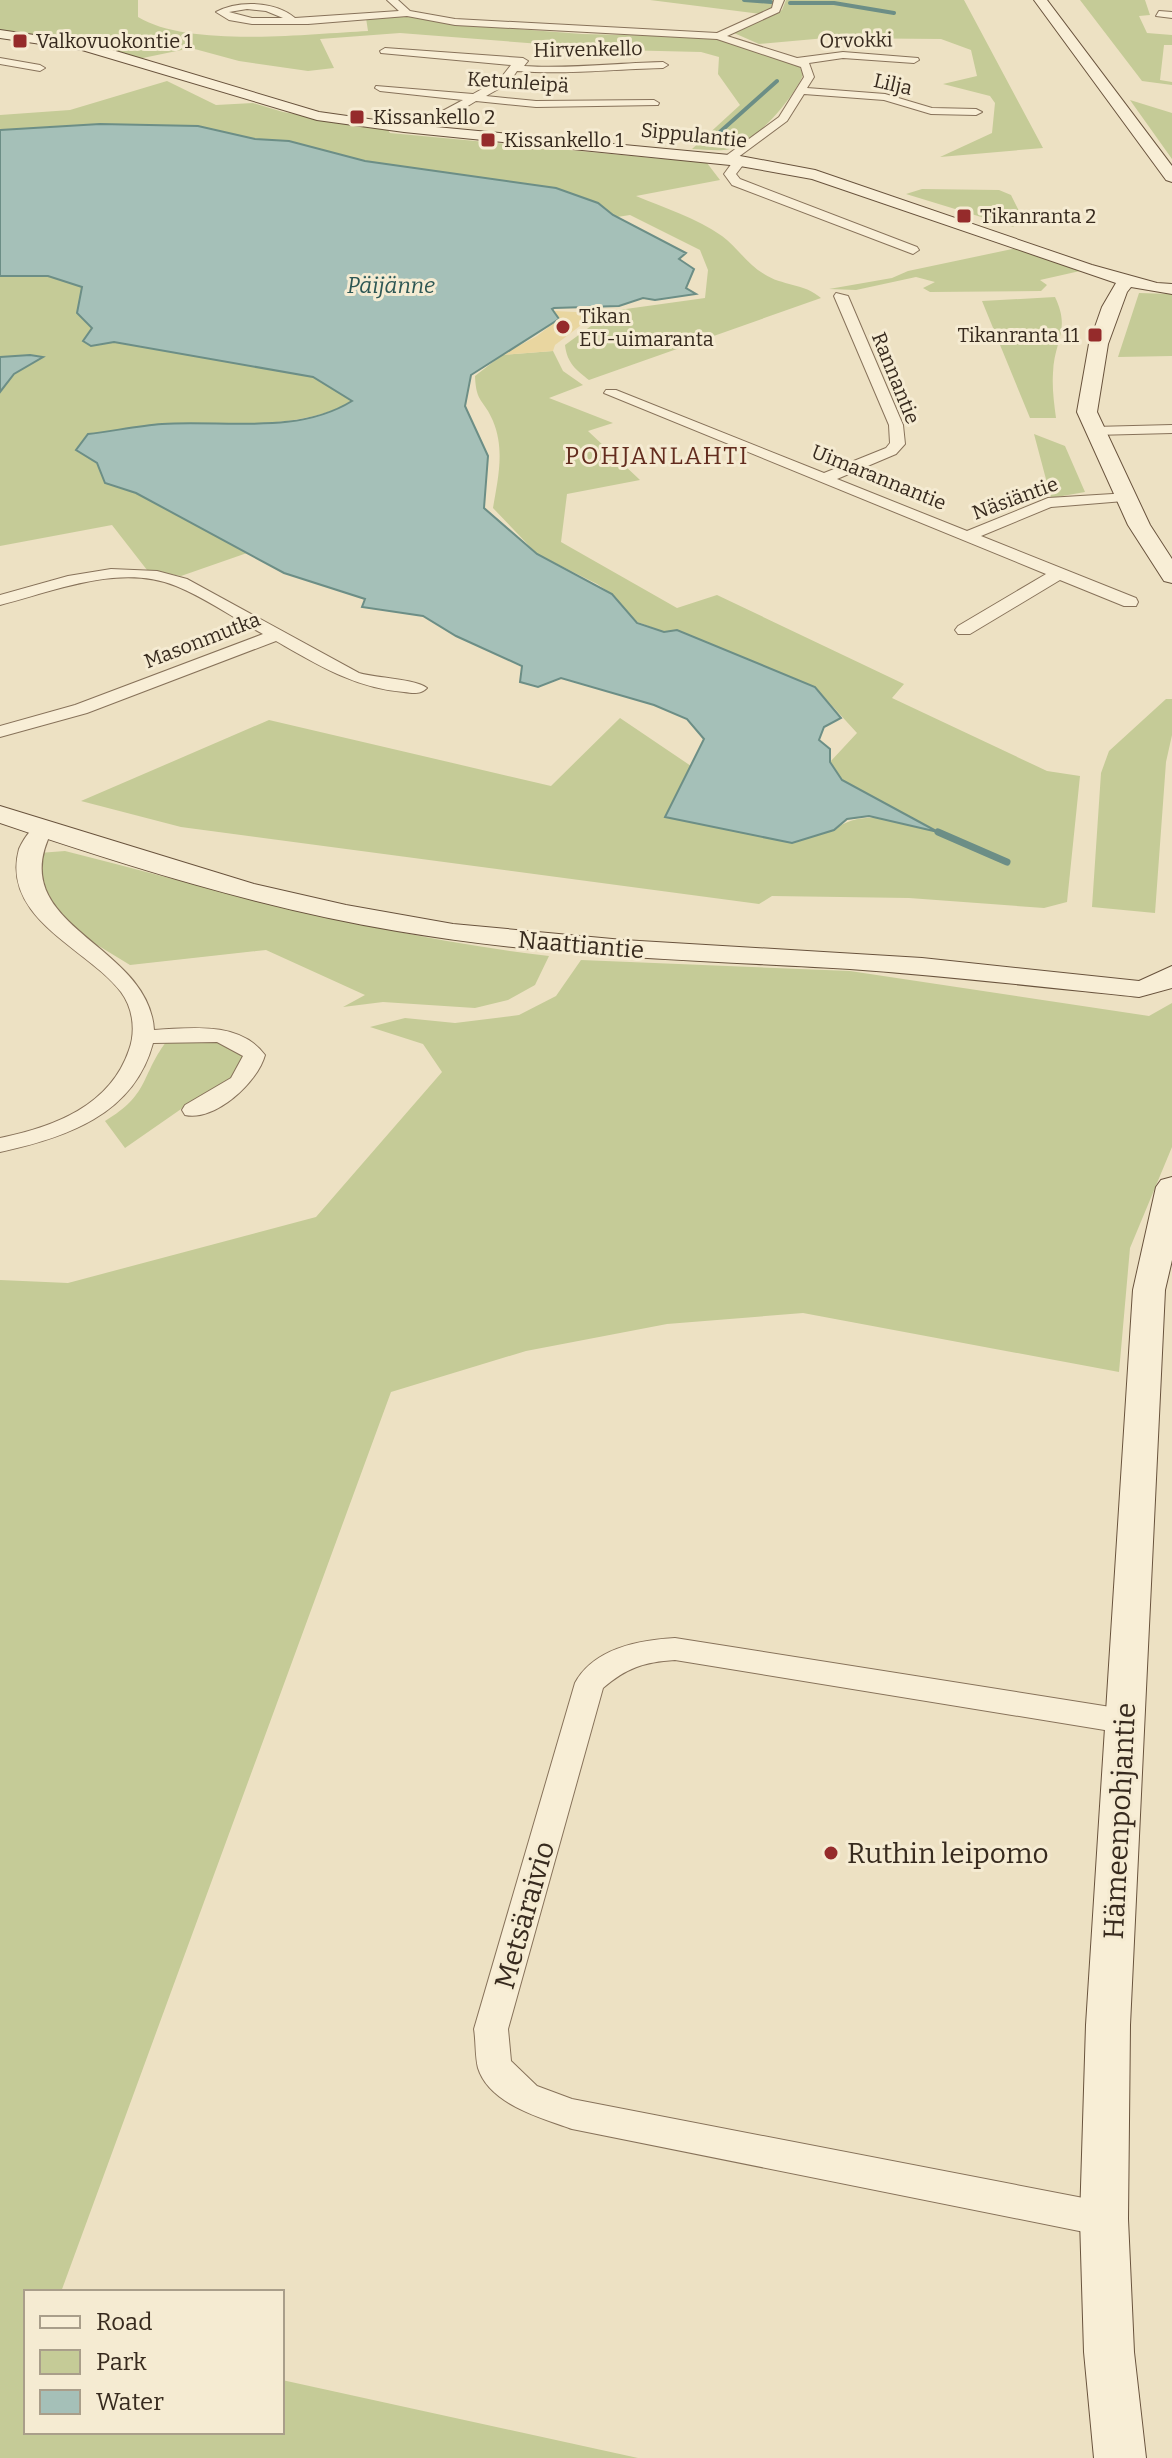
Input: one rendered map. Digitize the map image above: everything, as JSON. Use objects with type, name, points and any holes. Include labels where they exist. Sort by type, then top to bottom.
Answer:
[{"type":"street","points":[[392,0],[407,13]]},
{"type":"street","points":[[718,36],[776,10],[779,0]]},
{"type":"street","points":[[1040,0],[1172,177]]},
{"type":"street","points":[[291,20],[284,14],[263,8],[233,8],[221,12],[243,21],[291,20],[407,13],[455,22],[718,36],[799,61],[809,71],[802,91],[783,119],[733,161],[730,174],[736,182],[913,250]]},
{"type":"street","points":[[1159,14],[1172,15]]},
{"type":"street","name":"Sippulantie","points":[[0,34],[84,46],[289,110],[351,121],[733,161],[841,182],[1132,282],[1172,286]]},
{"type":"street","name":"Hirvenkello","points":[[385,51],[519,64],[557,71],[592,66],[663,65]]},
{"type":"street","name":"Orvokki","points":[[799,61],[833,55],[914,60]]},
{"type":"street","points":[[0,61],[40,68]]},
{"type":"street","points":[[425,129],[448,112],[505,81],[519,64]]},
{"type":"street","name":"Ketunleipä","points":[[380,88],[555,105],[654,103]]},
{"type":"street","name":"Lilja","points":[[802,91],[885,97],[931,111],[976,112]]},
{"type":"street","points":[[1132,282],[1103,332],[1089,381],[1087,412],[1147,541],[1172,576]]},
{"type":"street","name":"Rannantie","points":[[825,478],[891,451],[898,444],[896,425],[841,296]]},
{"type":"street","name":"Uimarannantie","points":[[611,393],[1130,602]]},
{"type":"street","points":[[1094,431],[1172,429]]},
{"type":"street","name":"Näsiäntie","points":[[968,536],[1048,503],[1124,496]]},
{"type":"street","name":"Masonmutka","points":[[0,600],[94,574],[128,571],[181,582],[277,635]]},
{"type":"street","points":[[964,630],[1059,573]]},
{"type":"street","points":[[277,635],[353,677],[382,685],[418,688]]},
{"type":"street","name":"Masonmutka","points":[[0,732],[81,709],[277,635]]},
{"type":"street","name":"Naattiantie","points":[[0,814],[158,867],[253,893],[399,923],[502,938],[607,948],[934,967],[1139,989],[1160,984],[1172,974]]},
{"type":"street","points":[[0,1145],[44,1137],[80,1121],[110,1102],[134,1068],[145,1037],[141,1013],[130,990],[106,966],[66,939],[36,908],[24,881],[24,860],[30,841],[43,829]]},
{"type":"street","points":[[145,1037],[228,1037],[246,1045],[254,1055],[252,1069],[240,1084],[193,1110]]},
{"type":"street","name":"Hämeenpohjantie","points":[[1120,2458],[1109,2352],[1104,2219],[1108,2025],[1123,1721],[1147,1373],[1149,1290],[1172,1187]]},
{"type":"street","name":"Metsäraivio","points":[[1104,2219],[572,2114],[525,2097],[495,2067],[491,2029],[590,1683],[615,1661],[643,1650],[675,1649],[1123,1721]]},
{"type":"green space","points":[[0,0],[138,0],[138,17],[160,27],[217,36],[368,31],[366,18],[405,15],[451,24],[582,34],[707,37],[799,65],[803,75],[782,107],[751,138],[725,150],[692,149],[740,105],[718,74],[719,57],[701,52],[618,50],[400,33],[320,39],[334,68],[308,71],[239,61],[191,48],[138,59],[87,42],[0,31]]},
{"type":"green space","points":[[650,0],[776,0],[772,9],[761,14]]},
{"type":"green space","points":[[786,0],[964,0],[1043,148],[940,157],[992,133],[995,103],[990,96],[943,84],[977,76],[971,50],[941,39],[826,38],[759,44],[734,33],[782,10]]},
{"type":"green space","points":[[1080,0],[1145,0],[1150,15],[1139,16],[1147,33],[1172,35],[1172,45],[1164,45],[1160,80],[1172,82],[1172,85],[1142,81]]},
{"type":"green space","points":[[167,81],[216,105],[253,103],[283,112],[388,130],[390,133],[707,163],[720,180],[636,196],[702,224],[722,236],[764,274],[821,298],[589,380],[573,366],[565,345],[591,326],[597,313],[705,298],[708,270],[700,250],[630,215],[617,217],[556,188],[365,161],[289,141],[255,139],[198,126],[100,124],[0,130],[0,115],[70,110]]},
{"type":"green space","points":[[1130,100],[1172,113],[1172,159]]},
{"type":"green space","points":[[922,189],[999,190],[1011,195],[1019,211],[1006,218],[1014,227],[906,194]]},
{"type":"green space","points":[[1017,248],[1080,271],[1040,280],[1047,285],[1041,291],[930,292],[923,288],[935,282],[916,277],[856,290],[829,289],[892,278],[908,271]]},
{"type":"green space","points":[[0,276],[48,276],[82,287],[77,313],[92,328],[91,346],[114,342],[313,377],[353,401],[307,418],[284,421],[163,424],[88,434],[76,450],[97,463],[105,483],[136,493],[247,553],[181,576],[147,570],[112,525],[0,546]]},
{"type":"green space","points":[[1139,293],[1172,294],[1172,356],[1118,357]]},
{"type":"green space","points":[[1055,297],[1062,318],[1053,373],[1056,418],[1030,418],[982,301]]},
{"type":"green space","points":[[553,351],[563,371],[583,385],[549,398],[613,423],[588,431],[640,480],[567,494],[561,542],[677,608],[717,595],[904,684],[892,698],[1047,771],[1080,776],[1067,902],[1044,908],[909,898],[772,896],[759,904],[181,827],[81,801],[269,720],[551,786],[620,718],[691,766],[666,817],[834,830],[858,819],[883,818],[935,831],[842,780],[830,762],[857,733],[815,687],[677,630],[664,632],[635,621],[612,594],[537,554],[493,508],[499,443],[490,414],[477,392],[475,376],[502,355]]},
{"type":"green space","points":[[1034,434],[1065,446],[1085,492],[1051,498]]},
{"type":"green space","points":[[1166,699],[1172,699],[1172,735],[1166,762],[1155,913],[1092,907],[1101,773],[1109,751]]},
{"type":"green space","points":[[65,851],[366,925],[487,948],[549,956],[535,985],[508,1000],[475,1008],[383,1002],[343,1007],[365,995],[266,950],[130,965],[89,940],[49,904],[41,878],[39,853]]},
{"type":"green space","points":[[581,960],[850,971],[1149,1016],[1172,1003],[1172,1147],[1130,1248],[1119,1372],[803,1313],[667,1324],[526,1351],[391,1392],[62,2290],[24,2290],[24,2434],[284,2434],[284,2380],[638,2458],[0,2458],[0,1280],[68,1283],[316,1217],[442,1072],[423,1044],[370,1027],[405,1018],[455,1023],[519,1015],[556,996]]},
{"type":"green space","points":[[214,1041],[234,1046],[244,1055],[230,1080],[125,1148],[105,1121],[137,1093],[166,1042]]},
{"type":"sand","name":"Tikan EU-uimaranta","points":[[554,311],[597,313],[555,345],[553,351],[502,355],[537,336],[559,319]]},
{"type":"water","name":"Päijänne","points":[[100,124],[198,126],[255,139],[289,141],[365,161],[556,188],[598,203],[613,215],[686,253],[679,259],[694,269],[686,288],[696,294],[655,300],[643,298],[619,306],[554,308],[559,319],[471,375],[465,406],[488,456],[484,508],[537,554],[612,594],[637,623],[664,632],[677,630],[815,687],[841,718],[824,727],[819,740],[830,749],[830,762],[842,780],[938,832],[869,816],[847,819],[834,830],[792,843],[665,817],[704,739],[687,719],[654,705],[561,678],[538,687],[520,682],[522,666],[456,636],[423,616],[362,607],[365,599],[284,573],[136,493],[105,483],[97,463],[76,450],[88,434],[162,424],[284,422],[331,412],[352,401],[313,377],[114,342],[91,346],[83,341],[92,328],[77,313],[82,287],[48,276],[0,276],[0,130]]},
{"type":"water","points":[[0,357],[43,357],[14,374],[0,392]]},
{"type":"waterway","points":[[744,0],[771,2]]},
{"type":"waterway","points":[[790,3],[834,3],[894,13]]},
{"type":"waterway","points":[[712,139],[777,81]]},
{"type":"waterway","points":[[938,832],[1007,862]]},
{"type":"place","name":"Valkovuokontie 1","points":[[20,41]]},
{"type":"place","name":"Kissankello 2","points":[[357,117]]},
{"type":"place","name":"Kissankello 1","points":[[488,140]]},
{"type":"place","name":"Tikanranta 2","points":[[964,216]]},
{"type":"place","name":"Tikan EU-uimaranta","points":[[563,327]]},
{"type":"place","name":"Tikanranta 11","points":[[1095,335]]},
{"type":"place","name":"Ruthin leipomo","points":[[831,1853]]},
{"type":"district","name":"POHJANLAHTI","points":[[657,456]]}]
